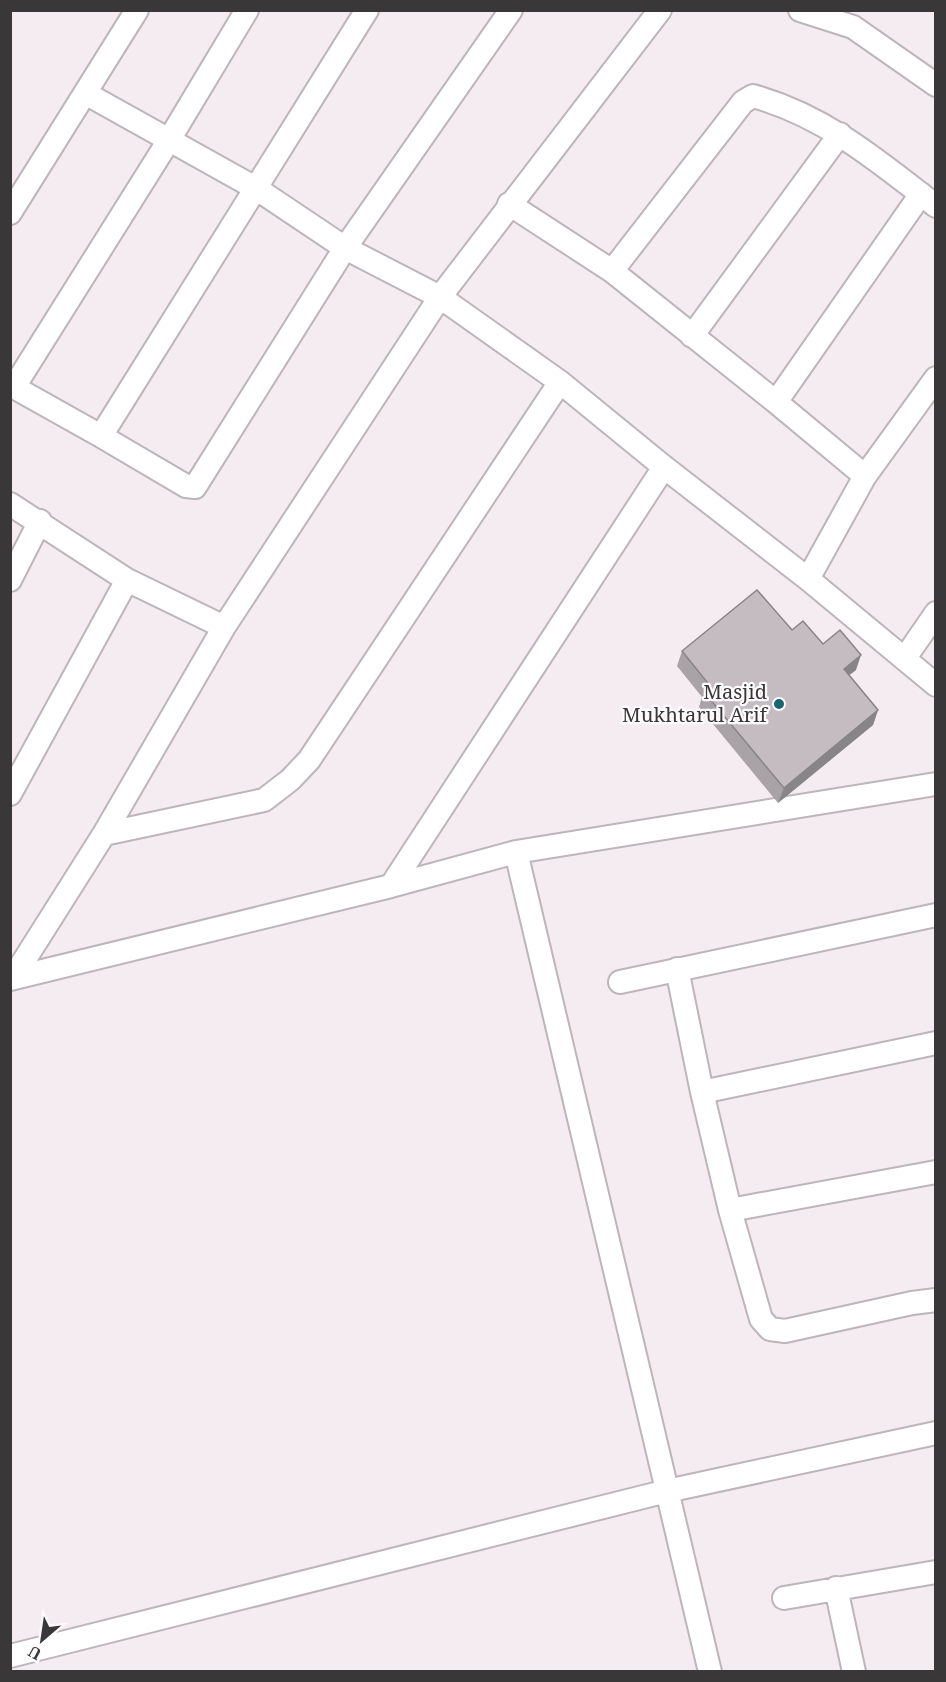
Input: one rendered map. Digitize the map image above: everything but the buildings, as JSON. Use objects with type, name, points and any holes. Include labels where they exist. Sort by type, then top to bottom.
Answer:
[{"type":"street","points":[[10,213],[137,10]]},
{"type":"street","points":[[247,10],[169,140],[12,386],[186,486],[195,487],[345,248],[511,10]]},
{"type":"street","points":[[101,436],[367,10]]},
{"type":"street","points":[[12,978],[104,834],[224,627],[440,297],[509,204],[660,10]]},
{"type":"street","points":[[800,10],[853,27],[936,85]]},
{"type":"street","points":[[85,93],[257,189],[345,248],[440,297],[560,382],[664,467],[808,579],[936,685]]},
{"type":"street","points":[[612,272],[743,102],[753,96],[795,110],[840,134],[928,200],[776,402]]},
{"type":"street","points":[[692,336],[840,134]]},
{"type":"street","points":[[509,204],[612,272],[865,476]]},
{"type":"street","points":[[808,579],[865,476],[936,378]]},
{"type":"street","points":[[104,834],[264,800],[290,780],[309,760],[560,382]]},
{"type":"street","points":[[391,886],[664,467]]},
{"type":"street","points":[[10,504],[127,580],[224,627]]},
{"type":"street","points":[[10,580],[39,521]]},
{"type":"street","points":[[10,794],[127,580]]},
{"type":"street","points":[[905,658],[936,613]]},
{"type":"street","points":[[12,978],[391,886],[516,852],[936,783]]},
{"type":"street","points":[[516,852],[710,1671]]},
{"type":"street","points":[[620,982],[936,915]]},
{"type":"street","points":[[677,969],[702,1092],[730,1210],[761,1319],[770,1329],[785,1331],[912,1303],[936,1300]]},
{"type":"street","points":[[702,1092],[936,1043]]},
{"type":"street","points":[[730,1210],[936,1172]]},
{"type":"street","points":[[10,1656],[667,1491],[936,1433]]},
{"type":"street","points":[[784,1598],[936,1572]]},
{"type":"street","points":[[836,1588],[854,1671]]},
{"type":"place","name":"Masjid Mukhtarul Arif","points":[[779,704]]}]
